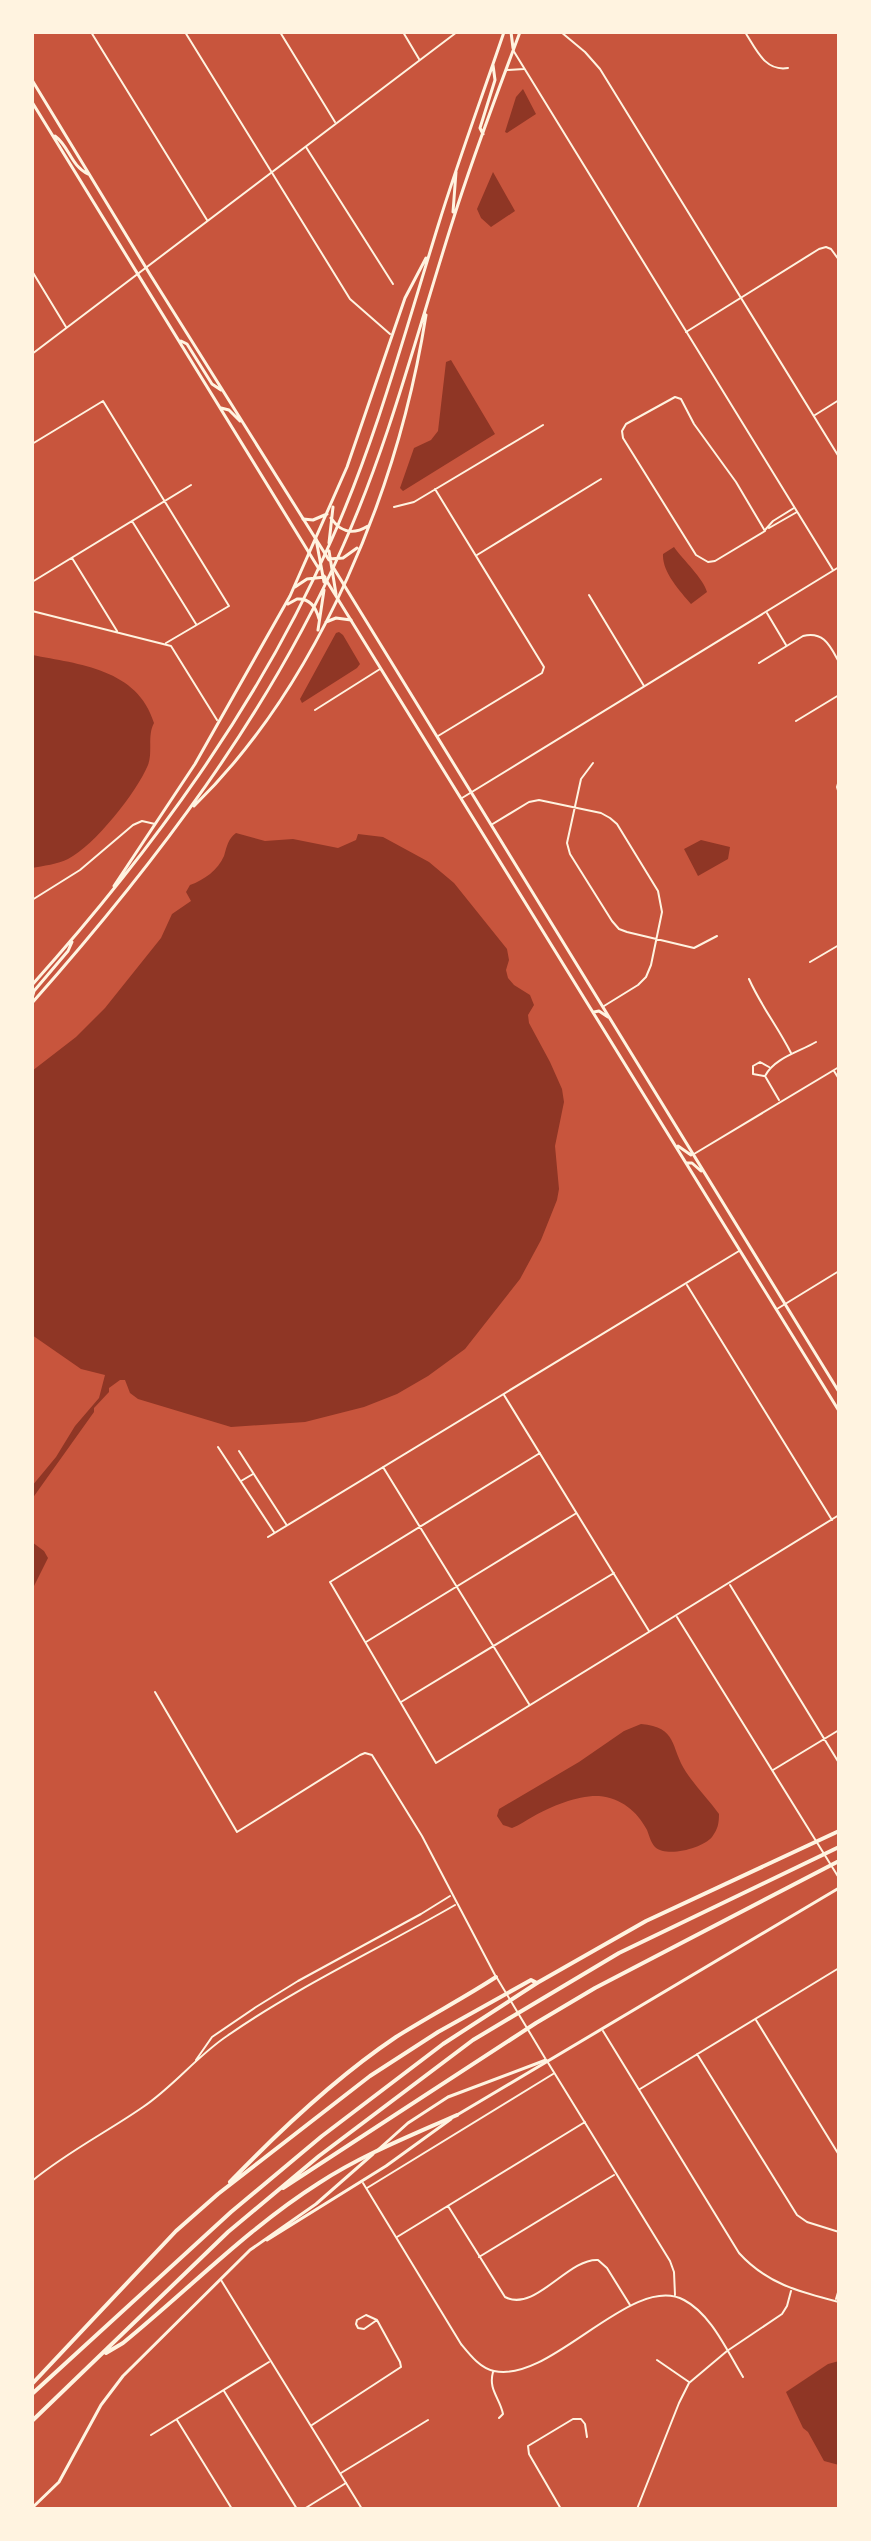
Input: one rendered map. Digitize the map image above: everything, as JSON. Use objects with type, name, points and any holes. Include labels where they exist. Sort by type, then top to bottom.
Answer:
[{"type":"highway","points":[[32,2394],[198,2240],[301,2152],[409,2069],[500,2006],[646,1921],[839,1830]]},
{"type":"highway","points":[[32,2421],[205,2254],[273,2194],[376,2111],[473,2040],[641,1941],[837,1848]]},
{"type":"highway","points":[[273,2194],[517,2034],[595,1988],[839,1861]]},
{"type":"highway","points":[[218,2194],[276,2134],[372,2055],[496,1977]]},
{"type":"highway","points":[[32,2384],[176,2231],[218,2194],[370,2076],[496,1999],[531,1980],[537,1983]]},
{"type":"highway","points":[[100,2356],[123,2343],[254,2230],[317,2184],[381,2148],[457,2115]]},
{"type":"main road","points":[[32,985],[107,898],[166,821],[222,740],[297,612],[341,517],[373,434],[457,164],[504,32]]},
{"type":"main road","points":[[511,32],[513,50]]},
{"type":"main road","points":[[32,1000],[104,921],[188,812],[251,717],[308,618],[353,523],[380,453],[454,216],[520,32]]},
{"type":"main road","points":[[483,134],[480,128],[495,80],[493,65]]},
{"type":"main road","points":[[32,80],[839,1392]]},
{"type":"main road","points":[[32,102],[839,1411]]},
{"type":"main road","points":[[52,133],[60,139],[79,169],[89,175]]},
{"type":"main road","points":[[454,216],[457,164]]},
{"type":"main road","points":[[107,898],[188,776],[285,607],[329,516],[391,334],[405,298],[430,251]]},
{"type":"main road","points":[[321,623],[337,597],[368,526],[409,405],[428,301]]},
{"type":"main road","points":[[178,339],[187,344],[212,384],[223,391]]},
{"type":"main road","points":[[221,408],[229,410],[243,424]]},
{"type":"main road","points":[[329,516],[339,528],[350,533],[368,526]]},
{"type":"main road","points":[[303,519],[329,516]]},
{"type":"main road","points":[[329,516],[328,559],[337,597]]},
{"type":"main road","points":[[188,812],[247,749],[279,704],[317,637],[324,577],[316,539]]},
{"type":"main road","points":[[310,553],[328,559],[350,555],[360,545]]},
{"type":"main road","points":[[294,588],[307,579],[324,577],[343,583]]},
{"type":"main road","points":[[285,607],[297,599],[309,601],[321,623]]},
{"type":"main road","points":[[321,623],[336,618],[351,620]]},
{"type":"main road","points":[[32,1000],[34,991],[68,951],[73,939]]},
{"type":"main road","points":[[586,1000],[593,1006],[603,1007]]},
{"type":"main road","points":[[594,1012],[603,1013],[611,1020]]},
{"type":"main road","points":[[673,1141],[683,1151],[693,1155]]},
{"type":"main road","points":[[686,1163],[697,1167],[706,1176]]},
{"type":"main road","points":[[250,2250],[362,2182],[457,2115],[546,2060],[603,2030],[839,1888]]},
{"type":"main road","points":[[32,2508],[59,2482],[101,2405],[118,2383],[250,2250],[316,2204],[423,2112],[448,2097],[546,2060]]},
{"type":"street","points":[[91,32],[208,221]]},
{"type":"street","points":[[185,32],[350,299],[391,334]]},
{"type":"street","points":[[280,32],[336,123]]},
{"type":"street","points":[[403,32],[420,60]]},
{"type":"street","points":[[32,354],[457,32]]},
{"type":"street","points":[[561,32],[600,69],[839,457]]},
{"type":"street","points":[[745,32],[768,65],[788,68]]},
{"type":"street","points":[[513,50],[833,570]]},
{"type":"street","points":[[506,70],[525,69]]},
{"type":"street","points":[[305,146],[393,284]]},
{"type":"street","points":[[686,332],[819,249],[831,249],[839,260]]},
{"type":"street","points":[[32,271],[67,328]]},
{"type":"street","points":[[765,531],[736,482],[694,424],[681,399],[668,399],[626,424],[622,431],[623,438],[702,560],[715,561],[797,512]]},
{"type":"street","points":[[814,416],[839,400]]},
{"type":"street","points":[[32,444],[103,401],[229,606],[166,643]]},
{"type":"street","points":[[394,507],[407,505],[543,425]]},
{"type":"street","points":[[476,556],[601,479]]},
{"type":"street","points":[[32,582],[191,485]]},
{"type":"street","points":[[435,489],[544,667],[542,673],[437,737]]},
{"type":"street","points":[[765,531],[773,521],[794,508]]},
{"type":"street","points":[[132,521],[196,625]]},
{"type":"street","points":[[72,557],[118,632]]},
{"type":"street","points":[[462,798],[839,567]]},
{"type":"street","points":[[589,595],[644,687]]},
{"type":"street","points":[[32,611],[166,643],[174,649],[219,723]]},
{"type":"street","points":[[766,612],[787,646]]},
{"type":"street","points":[[759,663],[803,636],[820,635],[839,662]]},
{"type":"street","points":[[315,710],[381,668]]},
{"type":"street","points":[[796,721],[839,695]]},
{"type":"street","points":[[593,763],[581,779],[567,843],[570,854],[619,929],[694,948],[717,936]]},
{"type":"street","points":[[839,780],[839,794]]},
{"type":"street","points":[[491,825],[529,802],[539,800],[601,813],[617,824],[658,891],[662,912],[646,977],[603,1007]]},
{"type":"street","points":[[32,900],[80,870],[133,825],[142,821],[155,824]]},
{"type":"street","points":[[810,962],[839,945]]},
{"type":"street","points":[[749,979],[791,1054]]},
{"type":"street","points":[[765,1076],[770,1068],[791,1054],[816,1042]]},
{"type":"street","points":[[765,1076],[753,1074],[753,1066],[760,1062],[770,1068]]},
{"type":"street","points":[[693,1155],[839,1067]]},
{"type":"street","points":[[834,1070],[839,1079]]},
{"type":"street","points":[[765,1076],[780,1103]]},
{"type":"street","points":[[268,1537],[740,1250]]},
{"type":"street","points":[[776,1309],[839,1271]]},
{"type":"street","points":[[686,1284],[832,1520]]},
{"type":"street","points":[[504,1395],[650,1632]]},
{"type":"street","points":[[218,1447],[274,1533]]},
{"type":"street","points":[[239,1451],[287,1525]]},
{"type":"street","points":[[540,1453],[330,1582],[436,1763],[839,1515]]},
{"type":"street","points":[[382,1466],[530,1706]]},
{"type":"street","points":[[241,1481],[254,1474]]},
{"type":"street","points":[[365,1643],[577,1513]]},
{"type":"street","points":[[400,1703],[614,1573]]},
{"type":"street","points":[[729,1584],[839,1763]]},
{"type":"street","points":[[676,1616],[839,1878]]},
{"type":"street","points":[[155,1692],[237,1832],[360,1755],[372,1755],[422,1836],[496,1977],[670,2261],[674,2272],[675,2296]]},
{"type":"street","points":[[772,1771],[839,1730]]},
{"type":"street","points":[[193,2064],[212,2037],[243,2016],[452,1895]]},
{"type":"street","points":[[32,2181],[74,2149],[157,2097],[215,2044],[247,2022],[456,1904]]},
{"type":"street","points":[[331,1963],[336,1971]]},
{"type":"street","points":[[639,2089],[839,1968]]},
{"type":"street","points":[[243,2016],[247,2022]]},
{"type":"street","points":[[755,2019],[839,2155]]},
{"type":"street","points":[[603,2030],[739,2253],[772,2281],[791,2290],[837,2302],[839,2289]]},
{"type":"street","points":[[697,2054],[797,2215],[807,2222],[839,2232]]},
{"type":"street","points":[[366,2188],[554,2072]]},
{"type":"street","points":[[396,2238],[585,2122]]},
{"type":"street","points":[[478,2257],[616,2174]]},
{"type":"street","points":[[362,2182],[461,2344],[480,2364],[493,2371],[538,2364],[630,2305],[662,2296],[675,2296],[703,2314],[743,2377]]},
{"type":"street","points":[[448,2206],[505,2297],[518,2302],[527,2299],[592,2259],[603,2263],[630,2305]]},
{"type":"street","points":[[220,2279],[362,2509]]},
{"type":"street","points":[[637,2509],[689,2383],[727,2351],[782,2314],[791,2290]]},
{"type":"street","points":[[311,2425],[401,2367],[377,2320],[366,2315],[356,2324],[364,2329],[377,2320]]},
{"type":"street","points":[[151,2435],[271,2360]]},
{"type":"street","points":[[657,2360],[689,2383]]},
{"type":"street","points":[[493,2371],[493,2393],[503,2414],[499,2418]]},
{"type":"street","points":[[224,2390],[297,2509]]},
{"type":"street","points":[[177,2419],[232,2509]]},
{"type":"street","points":[[560,2509],[529,2454],[528,2446],[573,2419],[581,2419],[585,2424],[587,2437]]},
{"type":"street","points":[[340,2473],[428,2420]]},
{"type":"street","points":[[304,2509],[346,2483]]},
{"type":"shaded area","points":[[523,89],[536,114],[507,133],[516,97]]},
{"type":"shaded area","points":[[493,172],[515,211],[491,227],[477,209]]},
{"type":"shaded area","points":[[451,360],[495,434],[403,491],[400,488],[414,448],[431,440],[438,431],[446,362]]},
{"type":"shaded area","points":[[674,547],[707,592],[691,604],[665,568],[663,554]]},
{"type":"shaded area","points":[[336,633],[343,635],[360,664],[302,703],[300,699]]},
{"type":"shaded area","points":[[32,655],[87,666],[121,680],[146,705],[154,723],[148,765],[114,817],[90,843],[68,859],[32,868]]},
{"type":"shaded area","points":[[236,833],[265,841],[293,839],[338,848],[356,840],[358,834],[383,837],[429,862],[454,883],[507,949],[508,978],[530,995],[534,1005],[528,1015],[529,1023],[562,1089],[564,1102],[555,1146],[559,1189],[557,1200],[541,1240],[520,1279],[465,1349],[397,1394],[364,1407],[305,1422],[231,1427],[138,1399],[130,1393],[125,1380],[120,1380],[109,1388],[94,1408],[32,1499],[32,1486],[99,1398],[105,1375],[81,1369],[32,1335],[32,1071],[76,1037],[105,1008],[161,938],[172,914],[191,901],[186,892],[190,885],[218,866],[229,840]]},
{"type":"shaded area","points":[[701,840],[730,847],[728,859],[698,876],[684,849]]},
{"type":"shaded area","points":[[32,1542],[48,1558],[32,1590]]},
{"type":"shaded area","points":[[641,1724],[661,1729],[667,1734],[686,1772],[719,1814],[717,1829],[707,1841],[676,1852],[661,1850],[654,1845],[633,1811],[614,1799],[599,1796],[557,1805],[512,1828],[503,1825],[497,1816],[499,1809],[579,1762],[624,1731]]},
{"type":"shaded area","points":[[839,2361],[839,2465],[824,2461],[803,2428],[786,2392],[828,2364]]}]
